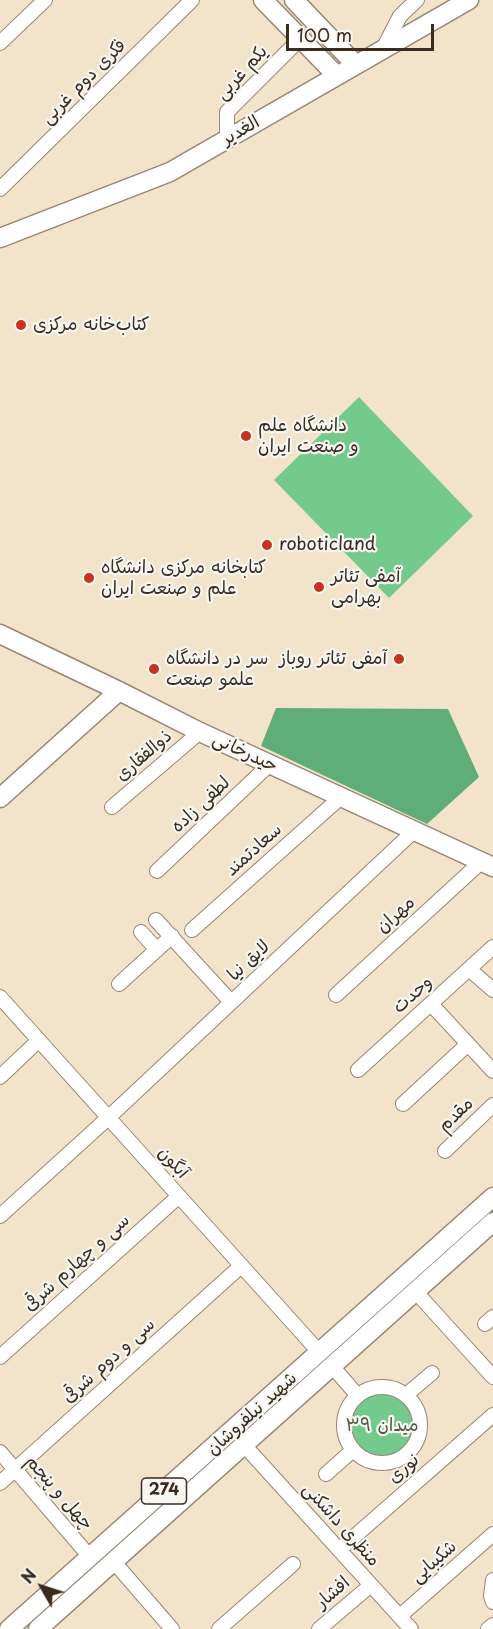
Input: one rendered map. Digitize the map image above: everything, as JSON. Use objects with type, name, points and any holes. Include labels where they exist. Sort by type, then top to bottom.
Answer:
[{"type":"main road","points":[[263,0],[336,75]]},
{"type":"main road","points":[[294,0],[355,64]]},
{"type":"main road","name":"الغدیر","points":[[0,238],[170,172],[469,0]]},
{"type":"main road","name":"حیدرخانی","points":[[0,634],[200,732],[487,865]]},
{"type":"main road","points":[[0,798],[119,691]]},
{"type":"main road","name":"شهید نیلفروشان","points":[[39,1629],[244,1445],[326,1360],[493,1197]]},
{"type":"main road","name":"274","points":[[326,1360],[416,1292],[493,1222]]},
{"type":"main road","name":"شهید نیلفروشان","points":[[9,1629],[90,1557],[326,1360]]},
{"type":"street","points":[[0,43],[45,0]]},
{"type":"street","name":"فکری دوم غربی","points":[[0,189],[192,0]]},
{"type":"street","points":[[384,47],[400,16],[417,0]]},
{"type":"street","name":"یکم غربی","points":[[227,139],[227,112],[300,39]]},
{"type":"street","name":"ذوالفقاری","points":[[112,807],[200,732]]},
{"type":"street","name":"لطفی زاده","points":[[157,871],[270,764]]},
{"type":"street","name":"سعادتمند","points":[[192,930],[340,797]]},
{"type":"street","name":"لایق نیا","points":[[0,1216],[414,831]]},
{"type":"street","name":"مهران","points":[[336,995],[487,865]]},
{"type":"street","points":[[156,920],[231,1002]]},
{"type":"street","points":[[141,932],[157,950]]},
{"type":"street","points":[[120,984],[171,936]]},
{"type":"street","name":"وحدت","points":[[358,1070],[469,969],[491,954]]},
{"type":"street","points":[[469,969],[493,990]]},
{"type":"street","name":"آبگون","points":[[0,997],[358,1396]]},
{"type":"street","points":[[431,1004],[493,1071]]},
{"type":"street","points":[[0,1077],[39,1040]]},
{"type":"street","points":[[403,1104],[468,1044]]},
{"type":"street","name":"مقدم","points":[[445,1151],[493,1105]]},
{"type":"street","name":"سی و چهارم شرقی","points":[[0,1357],[179,1196]]},
{"type":"street","name":"سی و دوم شرقی","points":[[0,1483],[241,1266]]},
{"type":"street","points":[[416,1292],[493,1377]]},
{"type":"street","points":[[406,1395],[432,1373]]},
{"type":"street","points":[[382,1387],[395,1389],[406,1395],[419,1414],[421,1426],[412,1451],[395,1461],[383,1464],[362,1458],[347,1440],[344,1428],[345,1416],[350,1405],[369,1389],[382,1387]]},
{"type":"street","name":"نوری","points":[[339,1550],[493,1415]]},
{"type":"street","name":"منظری داشکنی","points":[[244,1445],[411,1629]]},
{"type":"street","points":[[326,1474],[353,1450]]},
{"type":"street","points":[[412,1451],[429,1472]]},
{"type":"street","name":"چهل و پنجم","points":[[0,1452],[90,1557]]},
{"type":"street","name":"شکیبایی","points":[[400,1617],[491,1541]]},
{"type":"street","points":[[114,1562],[172,1629]]},
{"type":"street","points":[[219,1629],[293,1564]]},
{"type":"street","points":[[493,1580],[491,1596],[493,1602]]},
{"type":"street","name":"افشار","points":[[319,1629],[371,1585]]},
{"type":"street","points":[[488,1629],[493,1625]]},
{"type":"green space","points":[[359,397],[473,516],[389,598],[274,480]]},
{"type":"green space","points":[[276,708],[448,709],[479,777],[427,824],[261,746]]},
{"type":"green space","name":"میدان ۳۹","points":[[395,1389],[419,1414],[418,1438],[402,1457],[383,1464],[353,1450],[344,1428],[358,1396]]},
{"type":"place","name":"کتاب‌خانه مرکزی","points":[[21,325]]},
{"type":"place","name":"دانشگاه علم و صنعت ایران","points":[[246,436]]},
{"type":"place","name":"roboticland","points":[[267,545]]},
{"type":"place","name":"کتابخانه مرکزی دانشگاه علم و صنعت ایران","points":[[89,578]]},
{"type":"place","name":"آمفی تئاتر بهرامی","points":[[319,587]]},
{"type":"place","name":"آمفی تئاتر روباز","points":[[399,659]]},
{"type":"place","name":"سر در دانشگاه علمو صنعت","points":[[154,669]]}]
